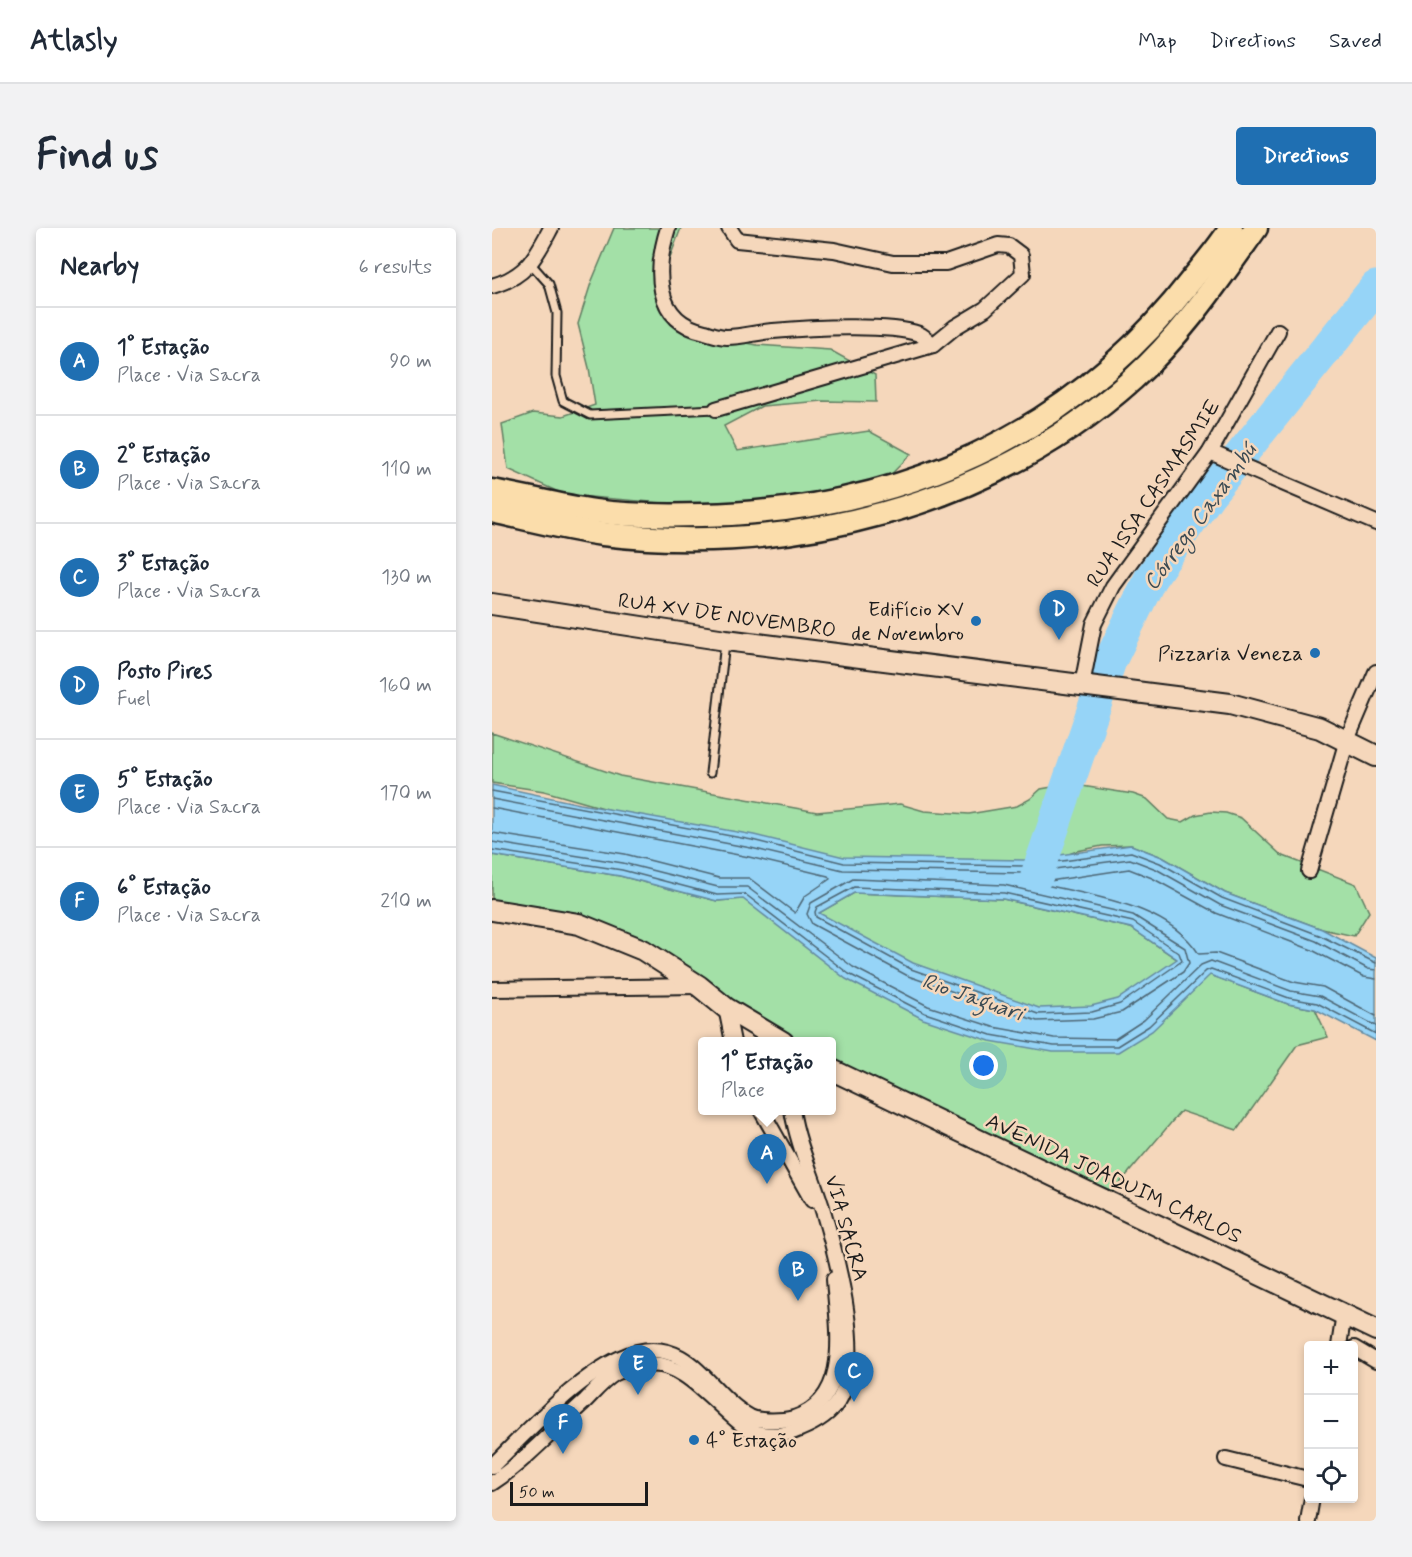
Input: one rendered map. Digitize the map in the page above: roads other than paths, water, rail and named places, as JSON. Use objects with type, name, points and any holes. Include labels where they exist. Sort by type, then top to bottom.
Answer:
[{"type":"main road","points":[[492,512],[603,534],[743,539],[832,527],[937,496],[997,471],[1059,435],[1132,380],[1185,325],[1256,228]]},
{"type":"main road","points":[[492,490],[594,511],[664,516],[740,514],[829,504],[893,487],[982,453],[1030,427],[1111,368],[1167,313],[1230,229]]},
{"type":"street","points":[[492,286],[505,282],[532,265],[551,228]]},
{"type":"street","points":[[668,228],[661,251],[662,297],[671,313],[690,329],[726,337],[773,331],[850,328],[906,331],[921,334],[933,345]]},
{"type":"street","points":[[716,409],[933,345],[955,327],[986,309],[1023,274],[1021,255],[1009,246],[998,245],[946,263],[893,263],[834,250],[737,240],[729,228]]},
{"type":"street","name":"RUA ISSA CASMASMIE","points":[[1085,685],[1094,624],[1113,586],[1215,455],[1278,331]]},
{"type":"street","points":[[1215,455],[1376,524]]},
{"type":"street","name":"RUA XV DE NOVEMBRO","points":[[492,604],[726,640],[1230,704],[1320,728],[1376,756]]},
{"type":"street","points":[[1310,872],[1347,740],[1376,672]]},
{"type":"street","points":[[492,910],[579,924],[643,950],[699,986],[726,1008],[776,1037]]},
{"type":"street","points":[[492,989],[699,986]]},
{"type":"street","points":[[726,1008],[732,1037]]},
{"type":"street","name":"AVENIDA JOAQUIM CARLOS","points":[[836,1072],[1376,1330]]},
{"type":"street","name":"VIA SACRA","points":[[764,1115],[814,1193]]},
{"type":"street","name":"VIA SACRA","points":[[492,1466],[600,1368],[638,1352],[660,1350],[724,1411],[750,1431],[769,1435],[789,1434],[811,1425],[831,1411],[840,1399],[848,1378],[847,1311],[841,1270],[814,1193],[795,1131],[793,1115]]},
{"type":"street","points":[[1342,1341],[1344,1313]]},
{"type":"street","points":[[1358,1351],[1376,1361]]},
{"type":"street","points":[[492,1483],[614,1374],[670,1359]]},
{"type":"street","points":[[513,1446],[523,1457]]},
{"type":"street","points":[[1226,1459],[1304,1478]]},
{"type":"street","points":[[1308,1521],[1311,1503]]},
{"type":"lane","points":[[532,265],[549,284],[557,313],[555,376],[563,401],[591,414],[716,409]]},
{"type":"lane","points":[[710,773],[726,640]]},
{"type":"water","name":"Rio Jaguari","points":[[492,785],[580,804],[754,835],[844,857],[1024,860],[1131,845],[1162,857],[1225,893],[1322,929],[1376,958],[1376,1041],[1315,1009],[1288,1004],[1210,975],[1152,1031],[1118,1052],[1053,1052],[990,1041],[923,1019],[846,979],[743,899],[717,901],[620,876],[492,855]],"holes":[[[854,893],[1003,899],[1131,928],[1177,959],[1118,999],[1091,1006],[1039,1008],[913,963],[819,913]]]},
{"type":"waterway","name":"Córrego Caxambú","points":[[1037,875],[1110,661],[1150,579],[1208,496],[1376,287]]},
{"type":"place","name":"Edifício XV de Novembro","points":[[976,621]]},
{"type":"place","name":"Posto Pires","points":[[1059,640]]},
{"type":"place","name":"Pizzaria Veneza","points":[[1315,653]]},
{"type":"place","name":"1° Estação","points":[[767,1184]]},
{"type":"place","name":"2° Estação","points":[[798,1301]]},
{"type":"place","name":"5° Estação","points":[[638,1395]]},
{"type":"place","name":"3° Estação","points":[[854,1402]]},
{"type":"place","name":"4° Estação","points":[[694,1440]]},
{"type":"place","name":"6° Estação","points":[[563,1454]]}]
